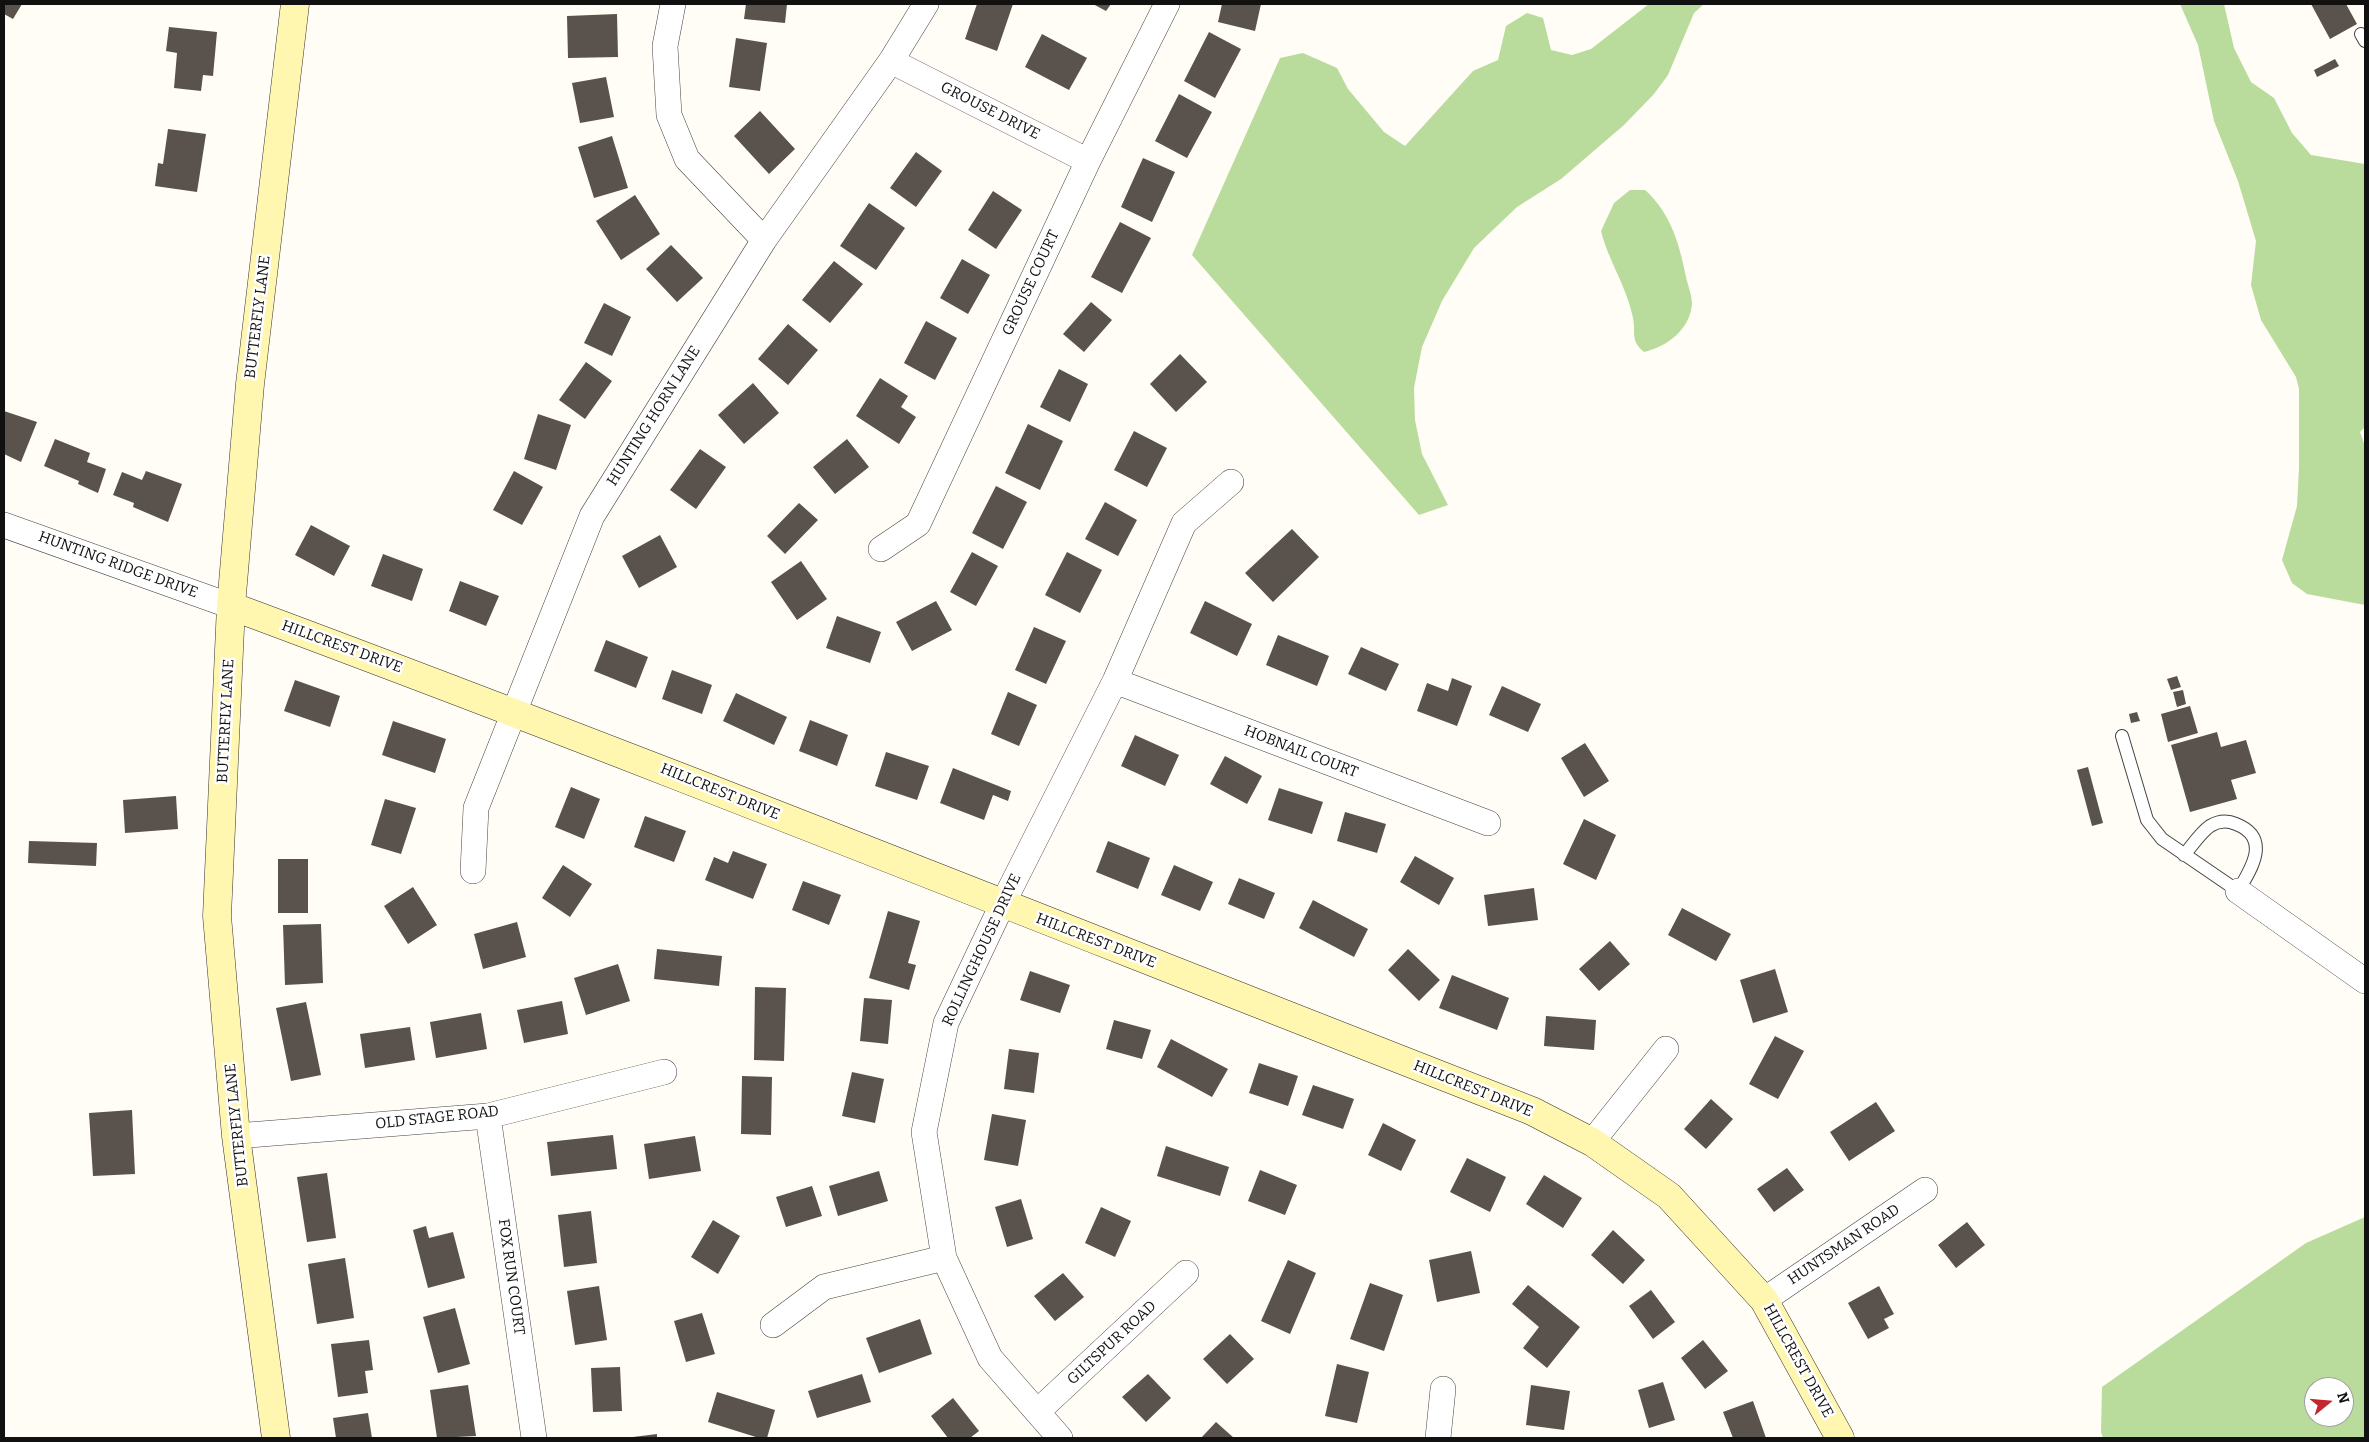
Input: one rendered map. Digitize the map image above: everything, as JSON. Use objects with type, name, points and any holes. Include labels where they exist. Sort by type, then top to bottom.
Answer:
[{"type":"street","name":"BUTTERFLY LANE","points":[[276,1438],[236,1136],[217,916],[231,606],[250,384],[294,4]]},
{"type":"street","points":[[673,4],[665,46],[669,115],[686,159],[764,240]]},
{"type":"street","name":"HUNTING HORN LANE","points":[[473,871],[476,808],[592,516],[764,240],[891,60],[926,4]]},
{"type":"street","name":"GROUSE COURT","points":[[881,549],[918,524],[1088,161],[1167,4]]},
{"type":"street","name":"GROUSE DRIVE","points":[[891,60],[1088,161]]},
{"type":"street","name":"ROLLINGHOUSE DRIVE","points":[[1060,1438],[990,1358],[944,1258],[924,1132],[946,1023],[1002,904],[1115,681],[1184,524],[1231,482]]},
{"type":"street","name":"HUNTING RIDGE DRIVE","points":[[4,525],[231,606]]},
{"type":"street","name":"HILLCREST DRIVE","points":[[231,606],[516,711],[1002,904],[1532,1111],[1592,1142],[1668,1196],[1764,1300],[1840,1438]]},
{"type":"street","name":"HOBNAIL COURT","points":[[1115,681],[1488,823]]},
{"type":"street","points":[[2238,891],[2365,981]]},
{"type":"street","points":[[1592,1142],[1666,1049]]},
{"type":"street","name":"OLD STAGE ROAD","points":[[236,1136],[488,1116],[664,1072]]},
{"type":"street","name":"FOX RUN COURT","points":[[488,1116],[534,1438]]},
{"type":"street","name":"HUNTSMAN ROAD","points":[[1764,1300],[1925,1190]]},
{"type":"street","points":[[773,1325],[824,1287],[944,1258]]},
{"type":"street","name":"GILTSPUR ROAD","points":[[1037,1412],[1186,1273]]},
{"type":"street","points":[[1438,1438],[1444,1389]]},
{"type":"lane","points":[[2122,736],[2147,820],[2162,839],[2184,855],[2238,891],[2255,858],[2256,844],[2251,833],[2232,822],[2220,822],[2209,827],[2184,855]]},
{"type":"green space","points":[[1649,4],[1704,4],[1694,13],[1668,75],[1654,94],[1624,125],[1561,179],[1517,207],[1474,248],[1442,301],[1422,347],[1414,388],[1415,420],[1422,454],[1448,505],[1419,515],[1192,255],[1280,58],[1303,53],[1337,68],[1348,89],[1384,132],[1405,146],[1473,71],[1498,60],[1506,26],[1527,13],[1543,18],[1551,50],[1572,55],[1591,49]]},
{"type":"green space","points":[[2180,4],[2224,4],[2234,48],[2251,82],[2274,98],[2292,133],[2311,155],[2365,164],[2365,427],[2360,432],[2365,446],[2365,605],[2307,594],[2292,583],[2282,560],[2297,506],[2299,389],[2296,377],[2261,320],[2251,285],[2256,241],[2238,181],[2214,121],[2198,45]]},
{"type":"green space","points":[[1630,190],[1645,190],[1654,199],[1668,220],[1678,244],[1692,301],[1687,322],[1676,336],[1652,350],[1644,352],[1635,340],[1630,307],[1601,231],[1614,203]]},
{"type":"green space","points":[[2365,1217],[2365,1438],[2103,1438],[2101,1432],[2102,1387],[2306,1243]]},
{"type":"building","points":[[4,4],[22,4],[13,19],[4,14]]},
{"type":"building","points":[[746,4],[787,4],[785,23],[744,19]]},
{"type":"building","points":[[977,4],[1013,4],[997,51],[965,39]]},
{"type":"building","points":[[1093,4],[1111,4],[1106,11]]},
{"type":"building","points":[[1222,4],[1261,4],[1255,31],[1218,22]]},
{"type":"building","points":[[2311,4],[2346,4],[2357,24],[2330,39]]},
{"type":"building","points":[[617,14],[618,57],[568,58],[567,16]]},
{"type":"building","points":[[169,27],[217,32],[213,76],[203,75],[201,91],[174,88],[177,53],[166,51]]},
{"type":"building","points":[[1209,32],[1241,49],[1215,98],[1184,81]]},
{"type":"building","points":[[1042,34],[1087,58],[1069,90],[1025,67]]},
{"type":"building","points":[[736,38],[767,43],[760,91],[729,87]]},
{"type":"building","points":[[2335,59],[2339,66],[2317,77],[2314,70]]},
{"type":"building","points":[[606,77],[614,117],[580,123],[572,83]]},
{"type":"building","points":[[1179,94],[1212,112],[1187,158],[1155,141]]},
{"type":"building","points":[[760,111],[795,149],[769,174],[734,136]]},
{"type":"building","points":[[168,129],[206,134],[197,192],[155,186],[158,163],[163,164]]},
{"type":"building","points":[[612,136],[628,188],[594,198],[578,147]]},
{"type":"building","points":[[916,152],[942,171],[916,207],[890,188]]},
{"type":"building","points":[[1143,158],[1175,172],[1152,222],[1121,207]]},
{"type":"building","points":[[993,191],[1022,210],[996,249],[968,230]]},
{"type":"building","points":[[635,195],[660,234],[621,260],[596,221]]},
{"type":"building","points":[[869,203],[905,228],[876,270],[840,246]]},
{"type":"building","points":[[1120,222],[1151,238],[1122,293],[1091,277]]},
{"type":"building","points":[[671,245],[703,278],[677,302],[646,269]]},
{"type":"building","points":[[962,259],[990,275],[968,314],[940,298]]},
{"type":"building","points":[[834,261],[863,284],[830,323],[802,300]]},
{"type":"building","points":[[1091,302],[1112,320],[1084,352],[1063,334]]},
{"type":"building","points":[[604,303],[631,317],[612,356],[584,343]]},
{"type":"building","points":[[926,321],[957,338],[935,380],[904,363]]},
{"type":"building","points":[[788,324],[818,350],[788,385],[758,359]]},
{"type":"building","points":[[1180,354],[1207,382],[1176,412],[1150,384]]},
{"type":"building","points":[[586,362],[612,381],[585,419],[559,400]]},
{"type":"building","points":[[1059,369],[1088,384],[1070,422],[1040,407]]},
{"type":"building","points":[[880,378],[908,396],[901,407],[916,417],[899,444],[856,416]]},
{"type":"building","points":[[753,383],[779,413],[744,444],[718,415]]},
{"type":"building","points":[[4,411],[37,422],[21,462],[4,454]]},
{"type":"building","points":[[538,414],[571,425],[556,470],[524,459]]},
{"type":"building","points":[[1028,424],[1063,441],[1040,490],[1005,473]]},
{"type":"building","points":[[1134,431],[1167,448],[1147,487],[1114,470]]},
{"type":"building","points":[[55,439],[90,453],[87,462],[106,469],[98,493],[78,484],[79,481],[44,466]]},
{"type":"building","points":[[847,439],[869,467],[835,494],[813,467]]},
{"type":"building","points":[[700,449],[726,467],[696,509],[670,490]]},
{"type":"building","points":[[146,471],[182,484],[168,522],[133,507],[134,503],[113,495],[122,472],[142,480]]},
{"type":"building","points":[[514,471],[543,487],[522,525],[493,510]]},
{"type":"building","points":[[996,486],[1027,502],[1003,549],[972,533]]},
{"type":"building","points":[[1105,502],[1137,520],[1118,556],[1085,539]]},
{"type":"building","points":[[799,503],[818,520],[785,554],[767,536]]},
{"type":"building","points":[[311,525],[350,546],[334,576],[295,555]]},
{"type":"building","points":[[1292,529],[1319,557],[1273,602],[1245,573]]},
{"type":"building","points":[[660,535],[677,567],[639,588],[622,556]]},
{"type":"building","points":[[972,552],[998,566],[976,606],[950,592]]},
{"type":"building","points":[[1067,552],[1102,570],[1080,613],[1045,595]]},
{"type":"building","points":[[383,554],[423,569],[412,601],[371,586]]},
{"type":"building","points":[[801,561],[827,599],[797,620],[771,582]]},
{"type":"building","points":[[460,581],[499,596],[486,626],[449,611]]},
{"type":"building","points":[[936,601],[952,630],[912,651],[896,622]]},
{"type":"building","points":[[1205,601],[1252,624],[1237,656],[1190,633]]},
{"type":"building","points":[[837,616],[881,632],[870,663],[826,648]]},
{"type":"building","points":[[1034,627],[1066,641],[1046,684],[1015,670]]},
{"type":"building","points":[[1278,635],[1329,656],[1317,686],[1266,665]]},
{"type":"building","points":[[606,640],[648,657],[636,688],[594,671]]},
{"type":"building","points":[[1361,647],[1399,664],[1386,691],[1348,674]]},
{"type":"building","points":[[672,670],[712,685],[702,714],[662,699]]},
{"type":"building","points":[[2177,676],[2181,687],[2171,690],[2167,679]]},
{"type":"building","points":[[1452,678],[1472,686],[1457,726],[1417,711],[1427,683],[1448,691]]},
{"type":"building","points":[[295,680],[340,696],[330,727],[284,711]]},
{"type":"building","points":[[1502,686],[1541,704],[1528,732],[1489,715]]},
{"type":"building","points":[[2183,690],[2186,704],[2177,707],[2173,692]]},
{"type":"building","points":[[1008,692],[1037,705],[1019,746],[991,734]]},
{"type":"building","points":[[736,693],[787,717],[774,745],[723,721]]},
{"type":"building","points":[[2190,706],[2198,733],[2168,742],[2161,714]]},
{"type":"building","points":[[2137,712],[2140,721],[2131,723],[2129,714]]},
{"type":"building","points":[[810,720],[848,735],[837,766],[799,751]]},
{"type":"building","points":[[393,721],[446,739],[435,773],[382,755]]},
{"type":"building","points":[[2217,732],[2221,747],[2246,740],[2256,773],[2231,780],[2237,799],[2190,812],[2171,745]]},
{"type":"building","points":[[1135,735],[1179,755],[1165,786],[1121,766]]},
{"type":"building","points":[[1585,743],[1609,781],[1584,797],[1561,758]]},
{"type":"building","points":[[886,752],[929,766],[917,800],[875,786]]},
{"type":"building","points":[[1225,756],[1262,776],[1247,804],[1210,784]]},
{"type":"building","points":[[2088,767],[2103,823],[2092,826],[2077,770]]},
{"type":"building","points":[[953,768],[1011,791],[1008,801],[993,795],[984,820],[940,803]]},
{"type":"building","points":[[571,787],[600,799],[584,839],[555,827]]},
{"type":"building","points":[[1279,788],[1323,802],[1312,834],[1268,820]]},
{"type":"building","points":[[176,796],[178,829],[125,833],[123,800]]},
{"type":"building","points":[[385,799],[416,808],[401,854],[371,845]]},
{"type":"building","points":[[1345,812],[1386,824],[1377,853],[1337,841]]},
{"type":"building","points":[[645,816],[686,831],[674,862],[634,847]]},
{"type":"building","points":[[1584,819],[1616,835],[1596,880],[1563,864]]},
{"type":"building","points":[[29,841],[97,843],[96,866],[28,863]]},
{"type":"building","points":[[1108,841],[1150,858],[1138,889],[1096,872]]},
{"type":"building","points":[[733,851],[767,864],[753,899],[705,880],[714,857],[728,863]]},
{"type":"building","points":[[1415,856],[1454,878],[1439,905],[1400,882]]},
{"type":"building","points":[[278,859],[308,859],[308,913],[278,913]]},
{"type":"building","points":[[563,865],[592,884],[570,917],[542,898]]},
{"type":"building","points":[[1174,865],[1213,882],[1200,911],[1161,895]]},
{"type":"building","points":[[1239,878],[1275,893],[1264,919],[1228,904]]},
{"type":"building","points":[[803,881],[841,895],[829,925],[792,910]]},
{"type":"building","points":[[413,887],[437,925],[408,944],[384,906]]},
{"type":"building","points":[[1534,888],[1538,920],[1488,926],[1484,895]]},
{"type":"building","points":[[1313,900],[1368,929],[1354,957],[1299,928]]},
{"type":"building","points":[[1682,908],[1731,934],[1716,961],[1668,935]]},
{"type":"building","points":[[888,911],[920,921],[908,963],[916,965],[909,990],[869,978]]},
{"type":"building","points":[[517,922],[526,957],[483,969],[474,934]]},
{"type":"building","points":[[321,924],[323,983],[285,985],[283,925]]},
{"type":"building","points":[[1610,941],[1630,964],[1599,991],[1579,969]]},
{"type":"building","points":[[657,949],[722,956],[719,986],[654,979]]},
{"type":"building","points":[[1408,949],[1440,980],[1419,1001],[1388,970]]},
{"type":"building","points":[[618,964],[630,1001],[586,1015],[574,978]]},
{"type":"building","points":[[1775,969],[1788,1012],[1753,1023],[1740,980]]},
{"type":"building","points":[[1030,971],[1070,985],[1060,1013],[1020,1000]]},
{"type":"building","points":[[1452,975],[1509,998],[1497,1030],[1439,1008]]},
{"type":"building","points":[[755,987],[786,988],[784,1061],[754,1060]]},
{"type":"building","points":[[864,998],[892,1000],[888,1044],[860,1041]]},
{"type":"building","points":[[562,1001],[568,1034],[524,1043],[517,1010]]},
{"type":"building","points":[[306,1002],[321,1075],[291,1081],[276,1008]]},
{"type":"building","points":[[481,1013],[487,1049],[436,1058],[430,1022]]},
{"type":"building","points":[[1546,1016],[1596,1020],[1594,1050],[1544,1046]]},
{"type":"building","points":[[1114,1020],[1151,1030],[1142,1059],[1106,1049]]},
{"type":"building","points":[[410,1027],[415,1060],[365,1068],[360,1034]]},
{"type":"building","points":[[1775,1036],[1804,1051],[1778,1099],[1749,1084]]},
{"type":"building","points":[[1171,1039],[1228,1069],[1212,1097],[1157,1067]]},
{"type":"building","points":[[1009,1049],[1039,1053],[1034,1093],[1004,1089]]},
{"type":"building","points":[[1259,1063],[1298,1076],[1288,1106],[1249,1093]]},
{"type":"building","points":[[852,1072],[884,1079],[875,1123],[842,1116]]},
{"type":"building","points":[[742,1076],[772,1077],[771,1135],[741,1134]]},
{"type":"building","points":[[1313,1085],[1354,1099],[1343,1129],[1302,1115]]},
{"type":"building","points":[[1711,1099],[1733,1119],[1706,1149],[1684,1129]]},
{"type":"building","points":[[1876,1102],[1895,1131],[1849,1161],[1830,1132]]},
{"type":"building","points":[[132,1110],[135,1174],[93,1176],[89,1113]]},
{"type":"building","points":[[992,1114],[1026,1120],[1018,1166],[984,1160]]},
{"type":"building","points":[[1383,1123],[1416,1140],[1401,1171],[1368,1155]]},
{"type":"building","points":[[613,1135],[617,1169],[551,1176],[547,1142]]},
{"type":"building","points":[[695,1136],[701,1171],[649,1179],[644,1144]]},
{"type":"building","points":[[1166,1146],[1229,1167],[1220,1196],[1157,1176]]},
{"type":"building","points":[[1467,1158],[1506,1177],[1490,1212],[1450,1192]]},
{"type":"building","points":[[1787,1168],[1804,1190],[1774,1212],[1757,1189]]},
{"type":"building","points":[[1260,1170],[1297,1185],[1285,1215],[1248,1201]]},
{"type":"building","points":[[879,1171],[888,1201],[838,1216],[829,1186]]},
{"type":"building","points":[[327,1173],[336,1238],[307,1242],[297,1177]]},
{"type":"building","points":[[1544,1175],[1582,1198],[1563,1228],[1526,1204]]},
{"type":"building","points":[[812,1186],[822,1216],[786,1227],[776,1197]]},
{"type":"building","points":[[1021,1199],[1033,1239],[1007,1247],[995,1207]]},
{"type":"building","points":[[1101,1207],[1131,1221],[1115,1257],[1085,1243]]},
{"type":"building","points":[[591,1211],[597,1263],[564,1267],[558,1215]]},
{"type":"building","points":[[713,1220],[740,1236],[718,1274],[691,1257]]},
{"type":"building","points":[[1967,1222],[1985,1245],[1956,1268],[1938,1245]]},
{"type":"building","points":[[426,1226],[429,1238],[453,1232],[465,1278],[428,1288],[413,1230]]},
{"type":"building","points":[[1613,1230],[1645,1260],[1623,1284],[1591,1255]]},
{"type":"building","points":[[1471,1251],[1480,1293],[1437,1302],[1429,1260]]},
{"type":"building","points":[[345,1258],[354,1318],[317,1324],[308,1264]]},
{"type":"building","points":[[1288,1260],[1316,1273],[1290,1334],[1261,1321]]},
{"type":"building","points":[[1063,1273],[1084,1297],[1055,1321],[1034,1296]]},
{"type":"building","points":[[1370,1283],[1403,1295],[1384,1351],[1350,1339]]},
{"type":"building","points":[[1528,1285],[1580,1327],[1547,1368],[1523,1348],[1539,1327],[1512,1304]]},
{"type":"building","points":[[599,1286],[607,1340],[575,1345],[567,1291]]},
{"type":"building","points":[[1879,1286],[1894,1314],[1884,1319],[1889,1328],[1868,1339],[1848,1303]]},
{"type":"building","points":[[1651,1290],[1675,1322],[1653,1339],[1629,1306]]},
{"type":"building","points":[[455,1308],[470,1364],[438,1373],[423,1317]]},
{"type":"building","points":[[702,1313],[715,1354],[686,1362],[674,1321]]},
{"type":"building","points":[[920,1319],[932,1354],[879,1373],[866,1338]]},
{"type":"building","points":[[1230,1334],[1254,1359],[1227,1384],[1203,1359]]},
{"type":"building","points":[[369,1340],[373,1370],[365,1371],[368,1393],[338,1397],[331,1344]]},
{"type":"building","points":[[1703,1340],[1728,1371],[1705,1389],[1681,1358]]},
{"type":"building","points":[[1337,1364],[1369,1372],[1357,1423],[1325,1416]]},
{"type":"building","points":[[620,1367],[622,1411],[593,1412],[591,1368]]},
{"type":"building","points":[[862,1374],[871,1402],[817,1418],[808,1391]]},
{"type":"building","points":[[1148,1374],[1171,1398],[1146,1422],[1122,1397]]},
{"type":"building","points":[[1663,1382],[1675,1420],[1649,1428],[1638,1390]]},
{"type":"building","points":[[468,1385],[476,1436],[437,1438],[430,1390]]},
{"type":"building","points":[[1531,1385],[1570,1391],[1564,1430],[1526,1425]]},
{"type":"building","points":[[717,1392],[775,1410],[767,1438],[759,1438],[708,1422]]},
{"type":"building","points":[[953,1398],[979,1431],[970,1438],[948,1438],[931,1416]]},
{"type":"building","points":[[1753,1401],[1766,1438],[1733,1438],[1723,1412]]},
{"type":"building","points":[[368,1413],[372,1438],[336,1438],[333,1418]]},
{"type":"building","points":[[1216,1422],[1234,1438],[1201,1438]]},
{"type":"building","points":[[657,1434],[657,1438],[633,1438],[633,1437]]}]
